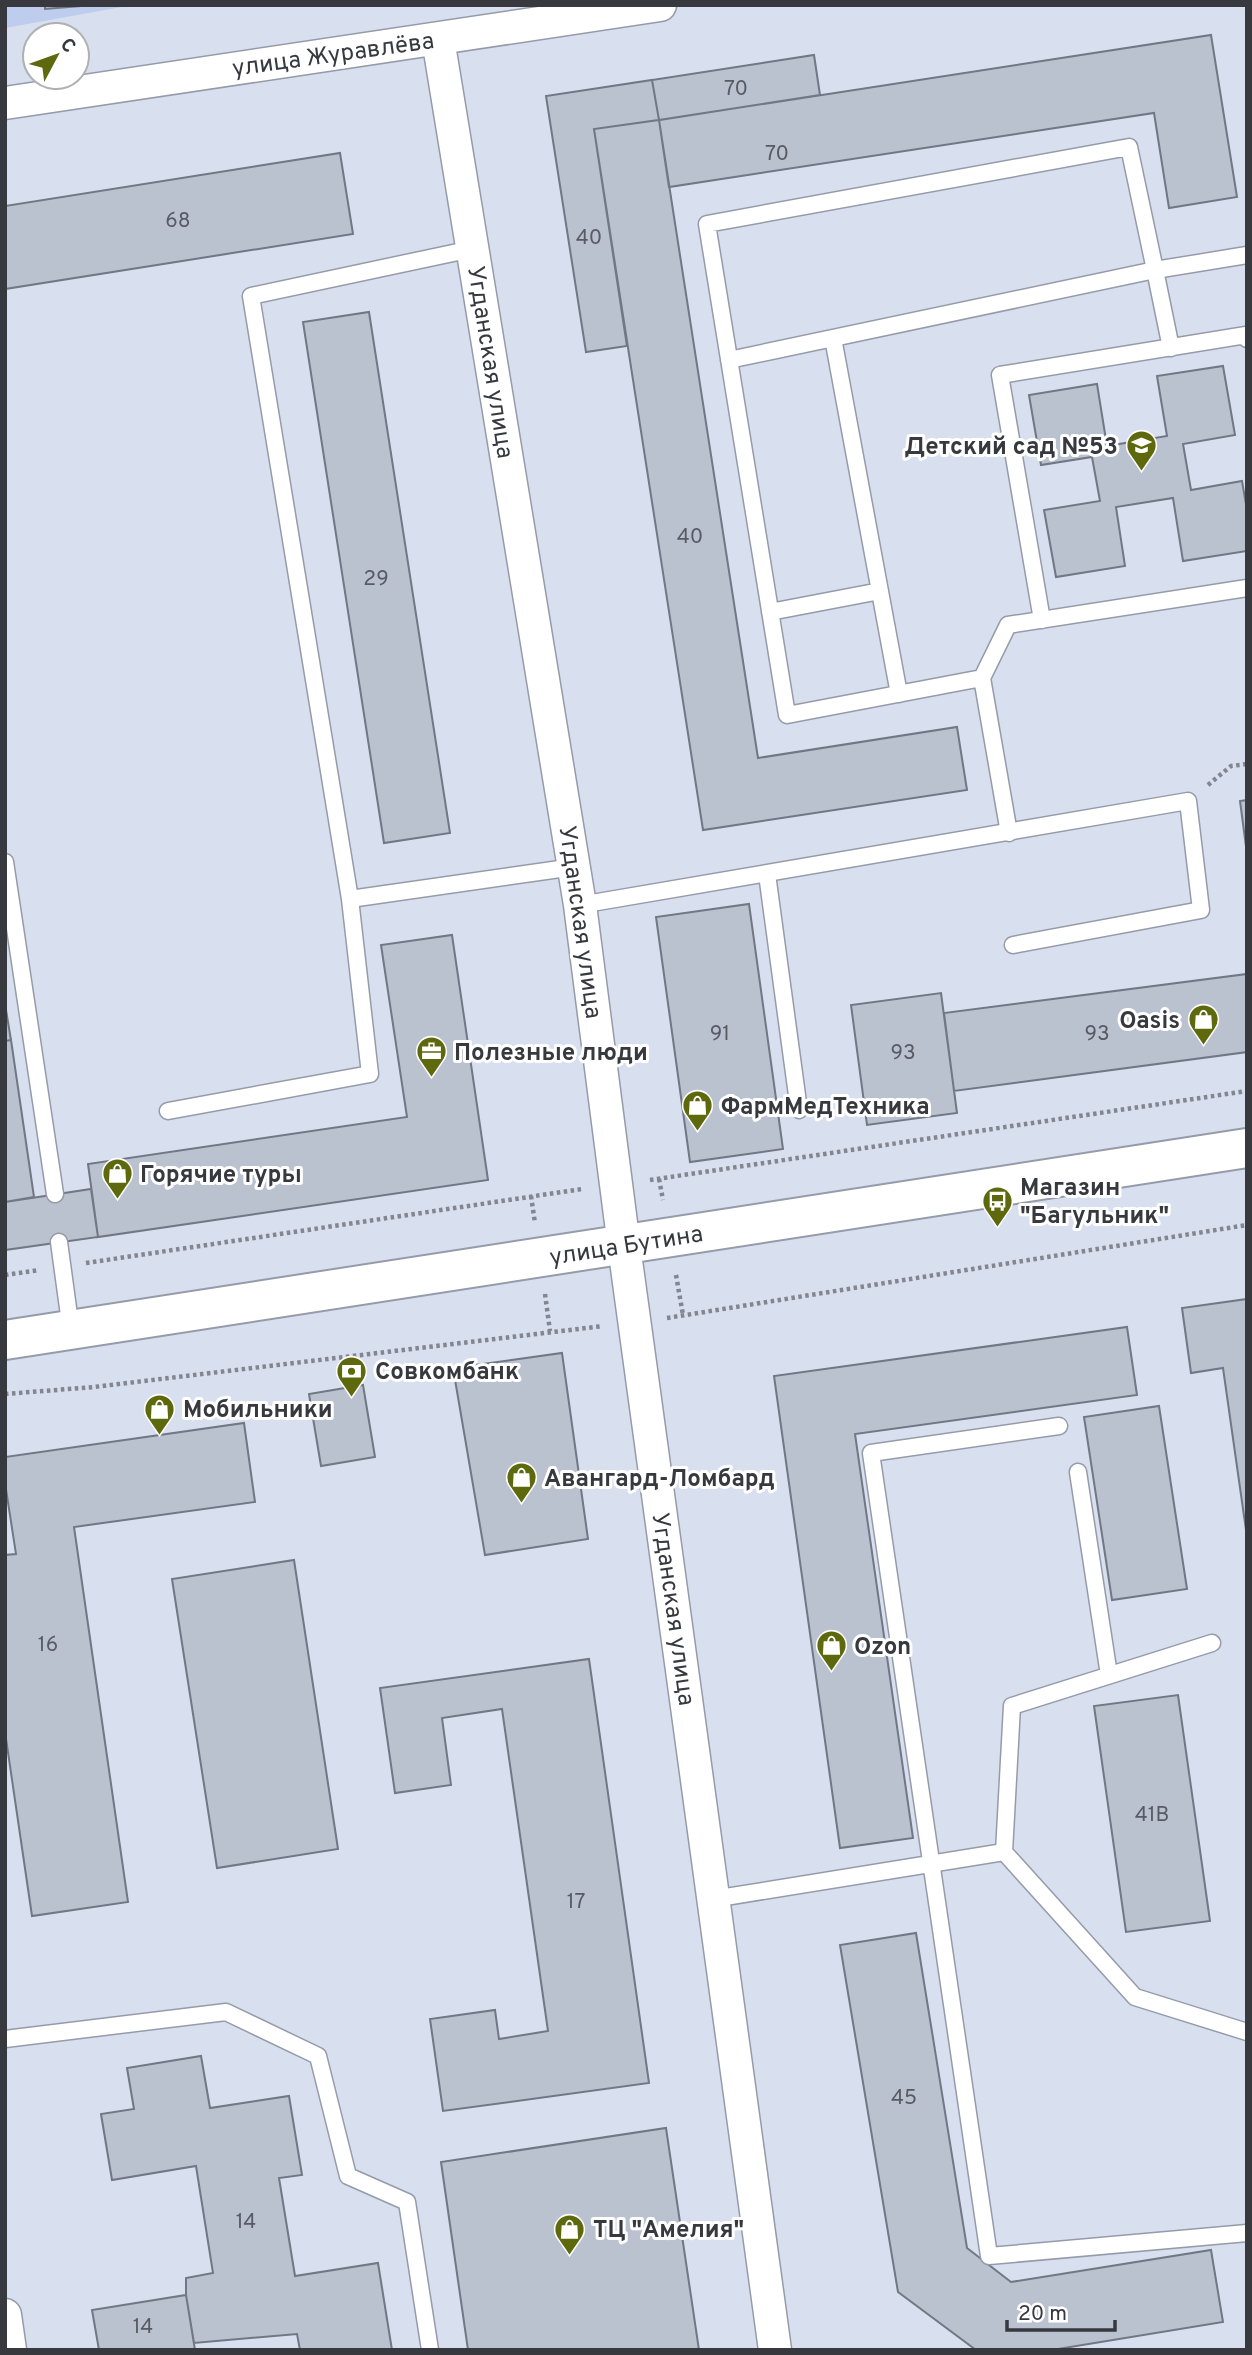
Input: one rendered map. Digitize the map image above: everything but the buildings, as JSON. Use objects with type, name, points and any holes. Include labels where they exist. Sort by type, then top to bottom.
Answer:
[{"type":"main road","name":"улица Бутина","points":[[5,1340],[1247,1149]]},
{"type":"street","name":"улица Журавлёва","points":[[5,103],[660,5]]},
{"type":"street","name":"Угданская улица","points":[[438,38],[580,905],[775,2350]]},
{"type":"street","points":[[5,2315],[10,2350]]},
{"type":"lane","points":[[982,678],[787,715],[707,224],[1129,147],[1171,348]]},
{"type":"lane","points":[[168,1111],[370,1074],[350,899],[251,296],[472,249]]},
{"type":"lane","points":[[729,360],[1155,270],[1247,255]]},
{"type":"lane","points":[[1042,620],[1000,375],[1246,335],[1247,339]]},
{"type":"lane","points":[[833,338],[900,694]]},
{"type":"lane","points":[[1009,833],[982,678],[1008,625],[1247,588]]},
{"type":"lane","points":[[770,612],[880,590]]},
{"type":"lane","points":[[580,905],[1188,801],[1201,910],[1013,945]]},
{"type":"lane","points":[[5,862],[55,1194]]},
{"type":"lane","points":[[350,899],[574,867]]},
{"type":"lane","points":[[766,874],[799,1110]]},
{"type":"lane","points":[[60,1242],[71,1330]]},
{"type":"lane","points":[[1059,1426],[871,1453],[989,2256],[1247,2233]]},
{"type":"lane","points":[[1078,1472],[1109,1675]]},
{"type":"lane","points":[[1212,1643],[1012,1706],[1004,1852],[1135,1997],[1247,2032]]},
{"type":"lane","points":[[713,1899],[1004,1852]]},
{"type":"lane","points":[[5,2039],[226,2012],[318,2056],[348,2176],[407,2202],[430,2350]]},
{"type":"path","points":[[1188,801],[1231,766],[1247,764]]},
{"type":"shaded area","points":[[5,5],[133,5],[44,21],[21,21],[21,25],[5,28]]},
{"type":"place","name":"Детский сад №53","points":[[1141,473]]},
{"type":"place","name":"Oasis","points":[[1203,1047]]},
{"type":"place","name":"Полезные люди","points":[[431,1079]]},
{"type":"place","name":"ФармМедТехника","points":[[698,1133]]},
{"type":"place","name":"Горячие туры","points":[[117,1201]]},
{"type":"place","name":"Магазин \"Багульник\"","points":[[997,1228]]},
{"type":"place","name":"Совкомбанк","points":[[352,1398]]},
{"type":"place","name":"Мобильники","points":[[160,1436]]},
{"type":"place","name":"Авангард-Ломбард","points":[[521,1505]]},
{"type":"place","name":"Ozon","points":[[831,1673]]},
{"type":"place","name":"ТЦ \"Амелия\"","points":[[570,2256]]}]
